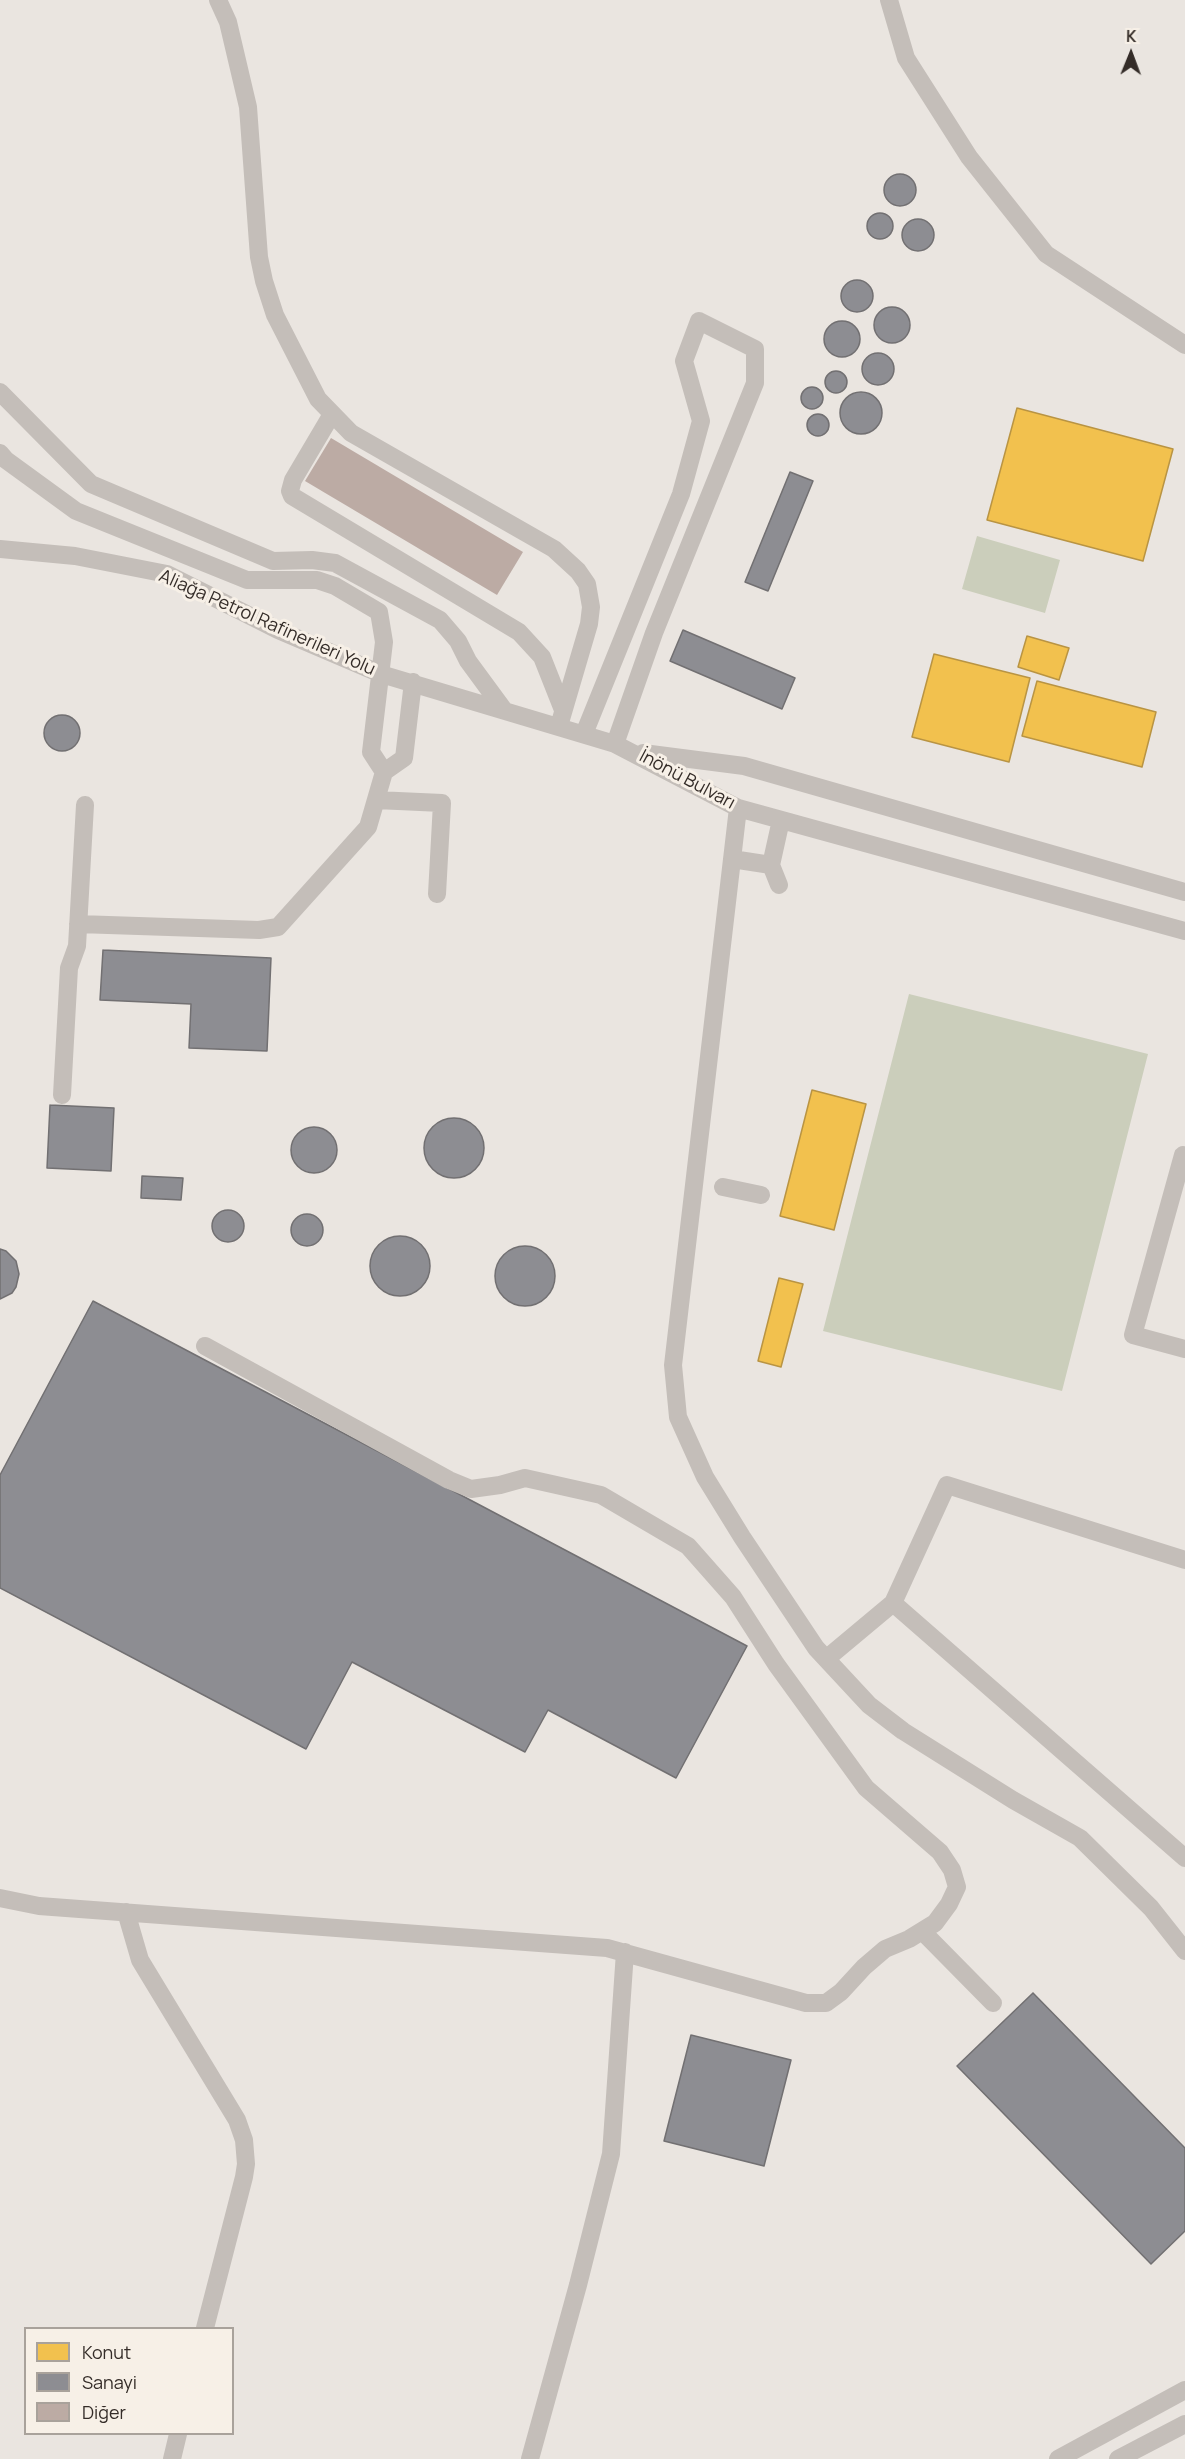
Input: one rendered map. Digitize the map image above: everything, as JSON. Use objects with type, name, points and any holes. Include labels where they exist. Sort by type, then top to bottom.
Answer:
[{"type":"street","points":[[218,0],[228,22],[248,107],[259,257],[275,315],[318,399],[360,439],[554,549],[583,578],[589,590],[590,616],[561,718]]},
{"type":"street","points":[[889,0],[906,58],[969,157],[1046,254],[1185,345]]},
{"type":"street","points":[[584,734],[681,494],[700,421],[684,361],[699,321],[754,350],[755,383],[654,633],[615,744]]},
{"type":"street","points":[[0,392],[91,484],[273,561],[312,560],[335,563],[440,620],[458,640],[468,661],[504,710]]},
{"type":"street","points":[[332,414],[290,485],[292,496],[519,632],[542,657],[561,718]]},
{"type":"street","points":[[0,453],[6,460],[76,512],[247,580],[317,580],[335,586],[378,612],[384,642],[371,752],[384,772]]},
{"type":"street","points":[[115,527],[126,499]]},
{"type":"street","points":[[160,544],[172,519]]},
{"type":"street","points":[[207,564],[219,539]]},
{"type":"street","name":"Aliağa Petrol Rafinerileri Yolu","points":[[0,549],[75,556],[167,574],[278,630],[381,674],[504,710],[561,718],[584,734],[632,752]]},
{"type":"street","points":[[78,924],[259,930],[278,927],[368,826],[384,772],[404,758],[413,682]]},
{"type":"street","name":"İnönü Bulvarı","points":[[632,752],[738,808],[1185,931]]},
{"type":"street","name":"İnönü Bulvarı","points":[[632,752],[744,766],[1185,892]]},
{"type":"street","points":[[376,800],[442,803],[437,894]]},
{"type":"street","points":[[62,1095],[69,968],[77,946],[85,805]]},
{"type":"street","points":[[738,808],[673,1365],[678,1417],[705,1477],[816,1648],[869,1705],[903,1731],[1012,1800],[1080,1838],[1151,1908],[1185,1951]]},
{"type":"street","points":[[778,885],[771,865],[781,820]]},
{"type":"street","points":[[732,859],[771,865]]},
{"type":"street","points":[[1183,1155],[1133,1335],[1185,1349]]},
{"type":"street","points":[[723,1187],[761,1195]]},
{"type":"street","points":[[0,1898],[39,1906],[587,1945],[625,1952],[794,2001],[826,2003],[841,1992],[864,1967],[885,1949],[935,1923],[949,1904],[957,1887],[952,1870],[940,1852],[866,1788],[776,1664],[733,1597],[688,1546],[601,1495],[525,1478],[500,1485],[471,1489],[449,1480],[205,1346]]},
{"type":"street","points":[[826,1659],[893,1603],[947,1485],[1185,1560]]},
{"type":"street","points":[[893,1603],[1185,1858]]},
{"type":"street","points":[[126,1912],[140,1960],[237,2120],[244,2140],[246,2164],[244,2176],[205,2327]]},
{"type":"street","points":[[922,1931],[993,2003]]},
{"type":"street","points":[[530,2459],[611,2154],[625,1952]]},
{"type":"street","points":[[1058,2459],[1185,2390]]},
{"type":"street","points":[[1118,2459],[1185,2424]]},
{"type":"street","points":[[172,2459],[178,2435]]},
{"type":"green space","points":[[977,536],[1060,560],[1045,613],[962,589]]},
{"type":"green space","points":[[909,994],[1148,1054],[1062,1391],[823,1331]]},
{"type":"building: Konut","points":[[1017,408],[1173,449],[1143,561],[987,520]]},
{"type":"building: Konut","points":[[1027,636],[1069,648],[1059,680],[1018,667]]},
{"type":"building: Konut","points":[[934,654],[1030,678],[1009,762],[912,737]]},
{"type":"building: Konut","points":[[1037,681],[1156,712],[1142,767],[1022,736]]},
{"type":"building: Konut","points":[[812,1090],[866,1104],[834,1230],[780,1216]]},
{"type":"building: Konut","points":[[779,1278],[803,1284],[781,1367],[758,1361]]},
{"type":"building: Sanayi","points":[[900,174],[912,178],[916,190],[912,202],[900,206],[888,202],[884,190],[888,178]]},
{"type":"building: Sanayi","points":[[880,213],[889,217],[893,226],[889,235],[880,239],[871,235],[867,226],[871,217]]},
{"type":"building: Sanayi","points":[[918,219],[930,223],[934,235],[930,247],[918,251],[906,247],[902,235],[906,223]]},
{"type":"building: Sanayi","points":[[857,280],[868,285],[873,296],[868,307],[857,312],[846,307],[841,296],[846,285]]},
{"type":"building: Sanayi","points":[[892,307],[905,312],[910,325],[905,338],[892,343],[879,338],[874,325],[879,312]]},
{"type":"building: Sanayi","points":[[842,321],[855,326],[860,339],[855,352],[842,357],[829,352],[824,339],[829,326]]},
{"type":"building: Sanayi","points":[[878,353],[889,358],[894,369],[889,380],[878,385],[867,380],[862,369],[867,358]]},
{"type":"building: Sanayi","points":[[836,371],[844,374],[847,382],[844,390],[836,393],[828,390],[825,382],[828,374]]},
{"type":"building: Sanayi","points":[[812,387],[820,390],[823,398],[820,406],[812,409],[804,406],[801,398],[804,390]]},
{"type":"building: Sanayi","points":[[861,392],[876,398],[882,413],[876,428],[861,434],[846,428],[840,413],[846,398]]},
{"type":"building: Sanayi","points":[[818,414],[826,417],[829,425],[826,433],[818,436],[810,433],[807,425],[810,417]]},
{"type":"building: Sanayi","points":[[790,472],[813,481],[768,591],[745,582]]},
{"type":"building: Sanayi","points":[[683,630],[795,678],[782,709],[670,661]]},
{"type":"building: Sanayi","points":[[62,715],[75,720],[80,733],[75,746],[62,751],[49,746],[44,733],[49,720]]},
{"type":"building: Sanayi","points":[[103,950],[271,958],[267,1051],[189,1048],[191,1004],[100,1000]]},
{"type":"building: Sanayi","points":[[50,1105],[114,1108],[111,1171],[47,1168]]},
{"type":"building: Sanayi","points":[[454,1118],[471,1123],[479,1131],[484,1148],[479,1165],[471,1173],[454,1178],[437,1173],[429,1165],[424,1148],[429,1131],[437,1123]]},
{"type":"building: Sanayi","points":[[314,1127],[330,1134],[337,1150],[330,1166],[314,1173],[298,1166],[291,1150],[298,1134]]},
{"type":"building: Sanayi","points":[[142,1176],[183,1178],[181,1200],[141,1198]]},
{"type":"building: Sanayi","points":[[228,1210],[240,1214],[244,1226],[240,1238],[228,1242],[216,1238],[212,1226],[216,1214]]},
{"type":"building: Sanayi","points":[[307,1214],[319,1218],[323,1230],[319,1242],[307,1246],[295,1242],[291,1230],[295,1218]]},
{"type":"building: Sanayi","points":[[400,1236],[417,1241],[425,1249],[430,1266],[425,1283],[417,1291],[400,1296],[383,1291],[375,1283],[370,1266],[375,1249],[383,1241]]},
{"type":"building: Sanayi","points":[[525,1246],[542,1251],[550,1259],[555,1276],[550,1293],[542,1301],[525,1306],[508,1301],[500,1293],[495,1276],[500,1259],[508,1251]]},
{"type":"building: Sanayi","points":[[0,1249],[6,1251],[16,1261],[19,1274],[12,1293],[0,1299]]},
{"type":"building: Sanayi","points":[[93,1301],[747,1646],[676,1778],[548,1710],[525,1752],[352,1662],[306,1749],[0,1588],[0,1475]]},
{"type":"building: Sanayi","points":[[1033,1993],[1185,2148],[1185,2231],[1151,2264],[957,2066]]},
{"type":"building: Sanayi","points":[[691,2035],[791,2060],[764,2166],[664,2141]]},
{"type":"building: Diğer","points":[[331,438],[523,552],[497,595],[305,481]]}]
